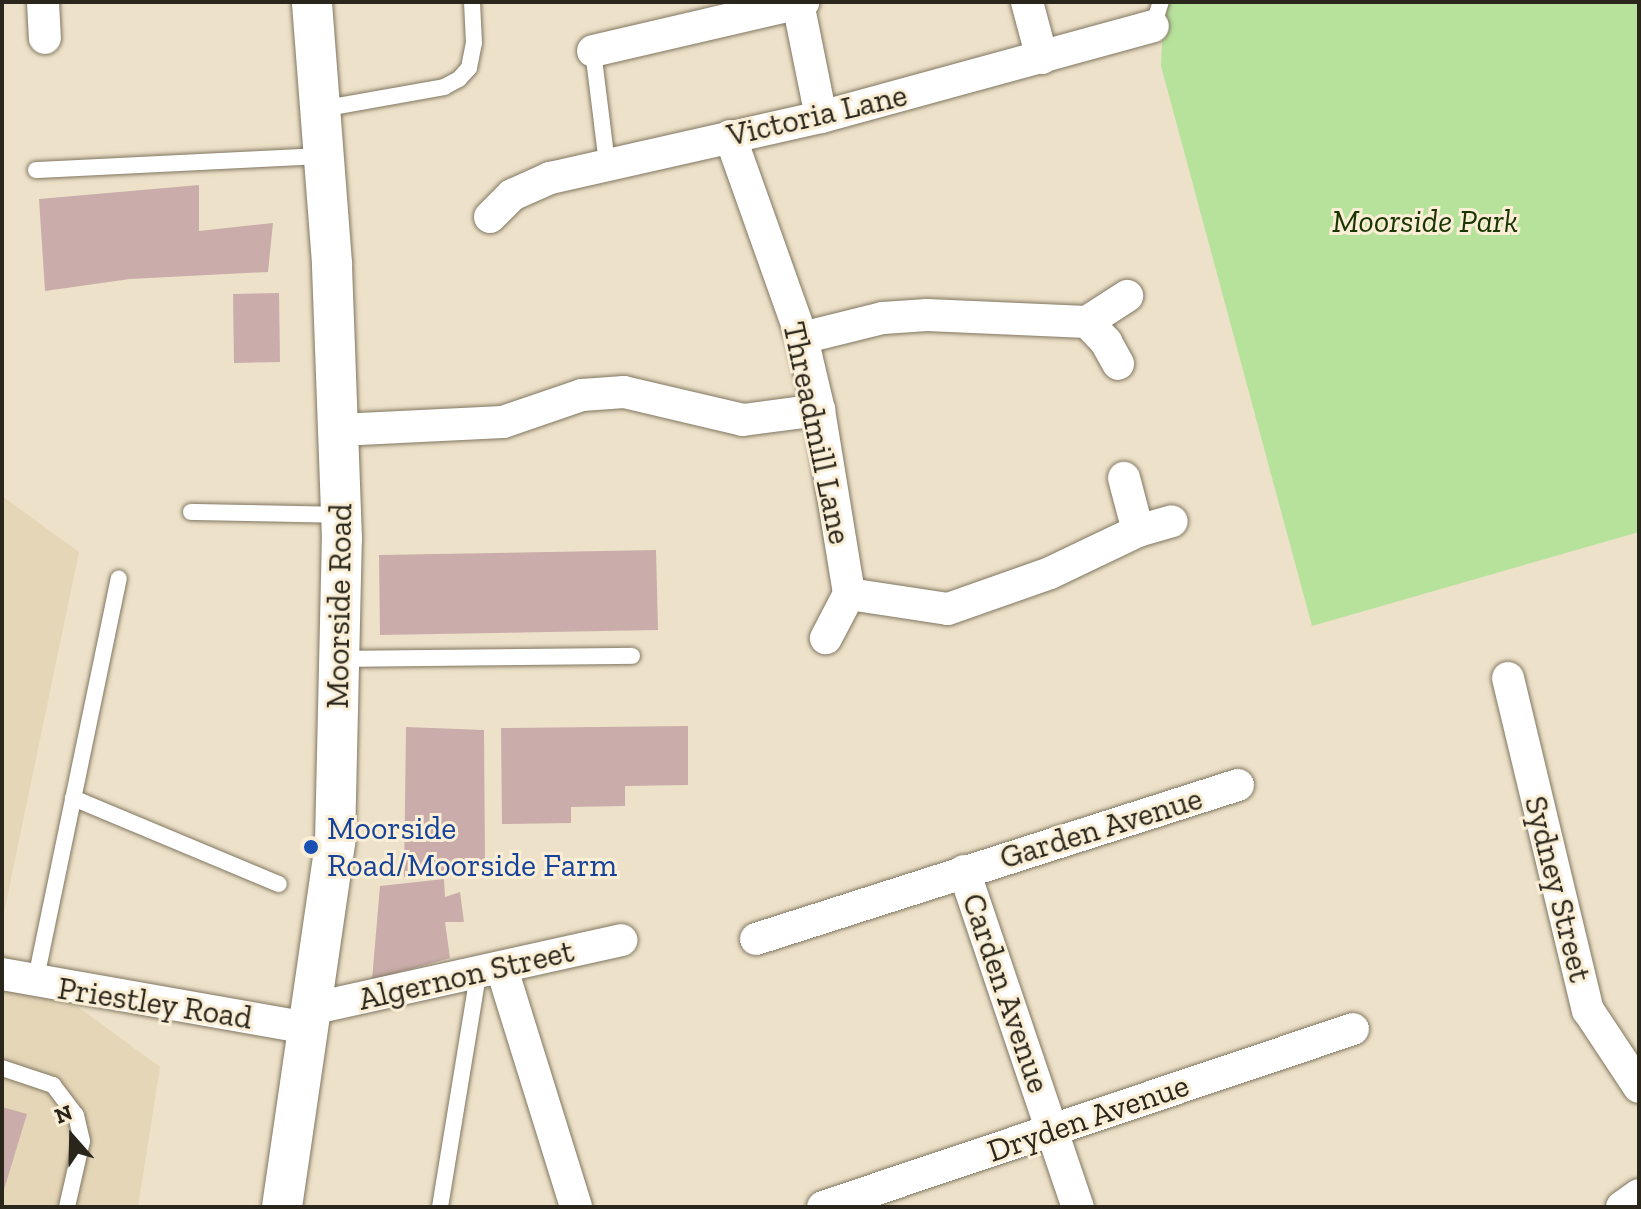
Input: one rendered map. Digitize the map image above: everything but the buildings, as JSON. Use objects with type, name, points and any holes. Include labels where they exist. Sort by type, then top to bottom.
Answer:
[{"type":"street","points":[[43,2],[45,38]]},
{"type":"street","name":"Moorside Road","points":[[282,1207],[335,842],[340,659],[339,430],[312,2]]},
{"type":"street","points":[[1027,2],[1042,58]]},
{"type":"street","points":[[593,51],[800,3],[821,117]]},
{"type":"street","name":"Victoria Lane","points":[[490,217],[512,195],[550,178],[821,117],[1042,58],[1157,14]]},
{"type":"street","name":"Threadmill Lane","points":[[730,136],[802,338],[819,410],[849,594]]},
{"type":"street","points":[[802,338],[883,318],[927,315],[1087,322],[1127,296]]},
{"type":"street","points":[[1087,322],[1106,342],[1118,364]]},
{"type":"street","points":[[339,430],[503,422],[570,398],[624,392],[743,420],[819,410]]},
{"type":"street","points":[[1124,478],[1138,531]]},
{"type":"street","points":[[826,638],[849,594],[948,609],[1050,573],[1138,531],[1172,521]]},
{"type":"street","name":"Sydney Street","points":[[1508,678],[1588,1010],[1639,1087]]},
{"type":"street","name":"Garden Avenue","points":[[756,939],[1238,785]]},
{"type":"street","name":"Carden Avenue","points":[[964,871],[1078,1207]]},
{"type":"street","name":"Algernon Street","points":[[310,1019],[621,940]]},
{"type":"street","points":[[490,972],[576,1207]]},
{"type":"street","name":"Priestley Road","points":[[2,974],[35,983],[310,1019]]},
{"type":"street","name":"Dryden Avenue","points":[[823,1207],[1353,1029]]},
{"type":"street","points":[[1622,1207],[1639,1195]]},
{"type":"lane","points":[[321,109],[444,87],[459,79],[469,68],[474,43],[472,2]]},
{"type":"lane","points":[[593,51],[607,164]]},
{"type":"lane","points":[[36,170],[324,156]]},
{"type":"lane","points":[[191,512],[341,515]]},
{"type":"lane","points":[[35,983],[119,579]]},
{"type":"lane","points":[[340,659],[632,656]]},
{"type":"lane","points":[[73,798],[279,884]]},
{"type":"lane","points":[[440,1207],[490,972]]},
{"type":"lane","points":[[2,1068],[53,1085],[70,1103],[82,1141],[67,1207]]},
{"type":"shaded area","points":[[2,496],[79,552],[2,922]]},
{"type":"shaded area","points":[[2,951],[160,1067],[138,1207],[2,1207]]},
{"type":"green space","name":"Moorside Park","points":[[1164,2],[1639,2],[1639,532],[1312,626],[1161,66]]},
{"type":"place","name":"Moorside Road/Moorside Farm","points":[[311,847]]}]
